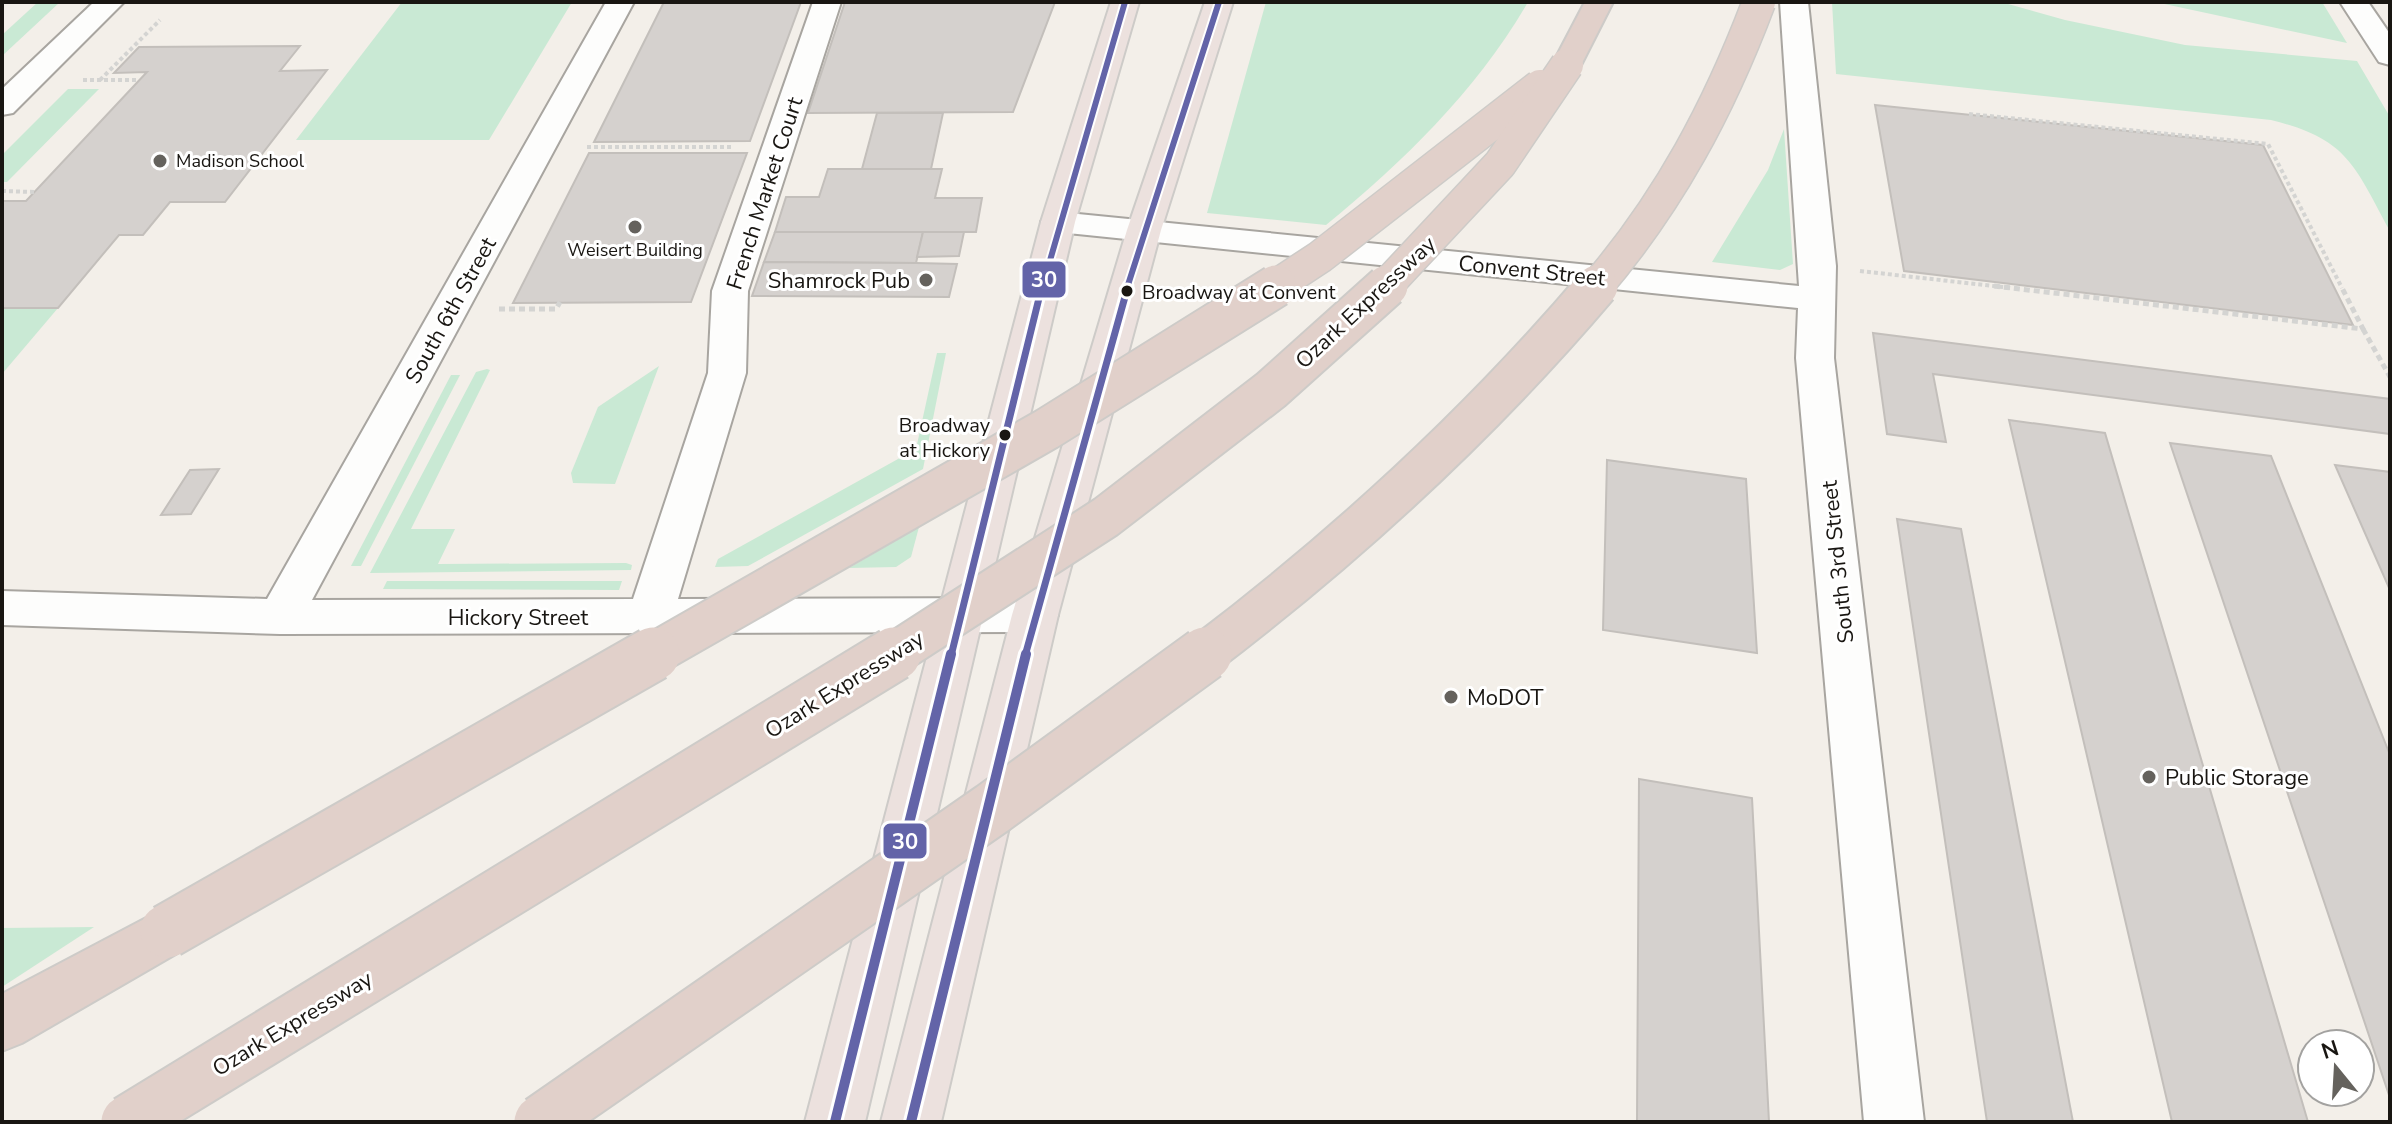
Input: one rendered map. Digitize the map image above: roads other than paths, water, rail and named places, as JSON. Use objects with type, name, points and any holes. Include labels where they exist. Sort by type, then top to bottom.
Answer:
[{"type":"highway","name":"Ozark Expressway","points":[[128,1122],[872,668],[1106,517],[1271,390],[1406,269],[1500,164],[1567,65],[1599,2]]},
{"type":"highway","points":[[541,1122],[1087,742],[1255,615],[1415,481],[1549,344],[1612,270],[1671,188],[1717,108],[1759,2]]},
{"type":"highway","points":[[2,1024],[1047,429],[1195,340],[1320,257],[1567,65]]},
{"type":"main road","points":[[835,1122],[1058,222],[1125,2]]},
{"type":"main road","points":[[911,1122],[1035,615],[1144,230],[1219,2]]},
{"type":"street","points":[[2,106],[110,2]]},
{"type":"street","name":"South 6th Street","points":[[280,617],[620,2]]},
{"type":"street","name":"French Market Court","points":[[650,616],[727,373],[730,291],[827,2]]},
{"type":"street","name":"South 3rd Street","points":[[1794,2],[1818,266],[1815,358],[1894,1122]]},
{"type":"street","points":[[2354,2],[2390,56]]},
{"type":"street","name":"Convent Street","points":[[1058,222],[1816,299]]},
{"type":"street","name":"Hickory Street","points":[[2,608],[280,617],[1035,615]]},
{"type":"place","name":"Madison School","points":[[160,161]]},
{"type":"place","name":"Weisert Building","points":[[635,227]]},
{"type":"place","name":"Shamrock Pub","points":[[926,280]]},
{"type":"place","name":"Broadway at Convent","points":[[1127,291]]},
{"type":"place","name":"Broadway at Hickory","points":[[1005,435]]},
{"type":"place","name":"MoDOT","points":[[1451,697]]},
{"type":"place","name":"Public Storage","points":[[2149,777]]}]
